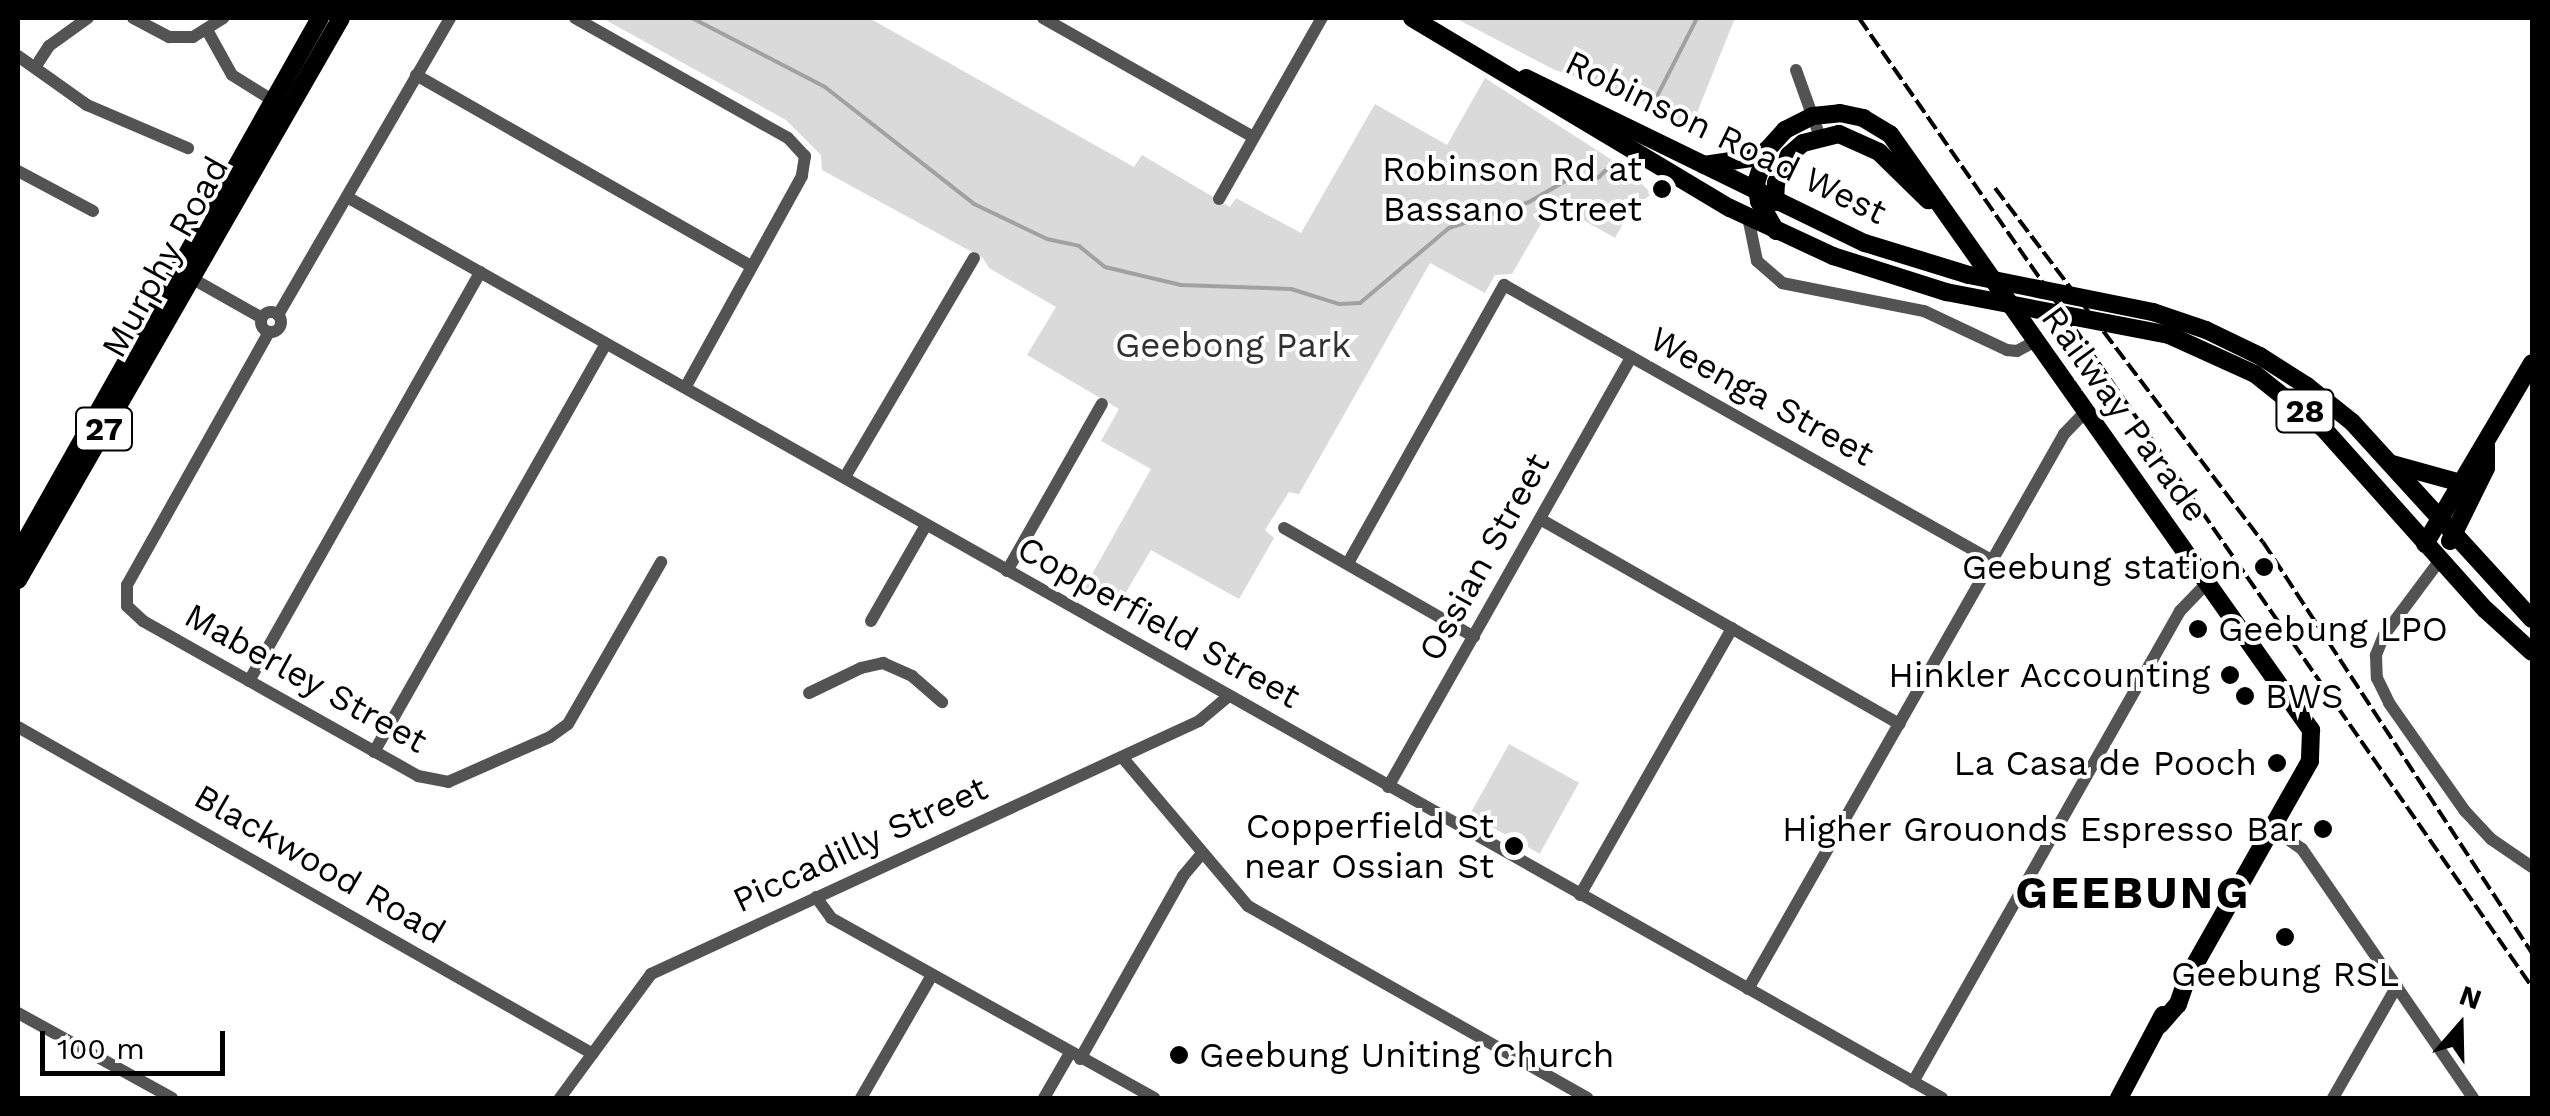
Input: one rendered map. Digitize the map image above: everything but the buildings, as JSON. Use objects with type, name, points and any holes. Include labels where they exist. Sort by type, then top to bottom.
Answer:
[{"type":"main road","name":"Murphy Road","points":[[18,580],[185,275],[272,100],[320,18]]},
{"type":"main road","name":"Murphy Road","points":[[18,554],[342,18]]},
{"type":"main road","name":"Robinson Road West","points":[[1417,19],[1512,73],[1598,132],[1748,217],[1869,270],[1987,301],[2147,329],[2214,352],[2284,394],[2339,445],[2425,544]]},
{"type":"main road","name":"Robinson Road West","points":[[1512,73],[1570,96],[1756,193],[1865,243],[1970,276],[2131,307],[2206,330],[2282,369],[2330,404],[2392,464]]},
{"type":"main road","name":"Railway Parade","points":[[1813,116],[1853,115],[1881,128],[1912,162],[1948,220],[2308,724],[2314,744],[2310,761],[2272,828]]},
{"type":"main road","points":[[1776,231],[1756,193],[1764,156],[1785,130],[1813,116]]},
{"type":"main road","name":"Railway Parade","points":[[1820,137],[1839,134],[1866,144],[1948,220]]},
{"type":"main road","points":[[1775,202],[1776,183],[1785,161],[1803,143],[1820,137]]},
{"type":"main road","points":[[1704,165],[1764,156]]},
{"type":"main road","points":[[2425,544],[2532,363]]},
{"type":"main road","points":[[2440,560],[2486,468],[2486,446]]},
{"type":"main road","points":[[2392,464],[2461,483]]},
{"type":"main road","name":"28","points":[[2392,464],[2532,618]]},
{"type":"main road","name":"28","points":[[2425,544],[2532,652]]},
{"type":"main road","points":[[2120,1098],[2160,1026],[2178,1004],[2187,978],[2272,828]]},
{"type":"street","points":[[36,66],[49,46],[88,18]]},
{"type":"street","points":[[133,18],[169,37],[193,37],[224,18]]},
{"type":"street","points":[[262,318],[262,327],[269,332],[280,327],[278,315],[450,18]]},
{"type":"street","points":[[575,18],[788,138],[805,156],[802,176],[686,386]]},
{"type":"street","points":[[1043,18],[1253,137]]},
{"type":"street","points":[[1218,199],[1322,18]]},
{"type":"street","points":[[208,30],[232,75],[272,100]]},
{"type":"street","points":[[18,56],[86,105],[188,148]]},
{"type":"street","points":[[1796,70],[1820,137]]},
{"type":"street","points":[[416,75],[751,266]]},
{"type":"street","points":[[18,171],[93,212]]},
{"type":"street","name":"Copperfield Street","points":[[347,197],[1942,1098]]},
{"type":"street","name":"Robinson Road West","points":[[1748,217],[1757,261],[1782,283],[1913,308],[1965,326],[2007,350],[2018,351],[2034,342]]},
{"type":"street","points":[[846,476],[974,258]]},
{"type":"street","points":[[249,681],[480,272]]},
{"type":"street","points":[[185,275],[262,318]]},
{"type":"street","name":"Weenga Street","points":[[1348,564],[1504,285],[1991,560]]},
{"type":"street","points":[[262,318],[270,312],[278,315]]},
{"type":"street","name":"Maberley Street","points":[[269,332],[130,579],[124,602],[134,615],[418,776],[448,782],[560,730],[575,716],[661,562]]},
{"type":"street","points":[[374,752],[606,344]]},
{"type":"street","name":"Ossian Street","points":[[1388,786],[1632,357]]},
{"type":"street","points":[[1007,571],[1102,404]]},
{"type":"street","points":[[1748,990],[2064,434],[2086,410]]},
{"type":"street","points":[[1540,519],[1900,724]]},
{"type":"street","points":[[871,621],[926,525]]},
{"type":"street","points":[[1284,528],[1474,638]]},
{"type":"street","points":[[2440,560],[2384,636],[2375,666],[2389,702],[2465,811],[2491,840],[2532,867]]},
{"type":"street","points":[[1913,1082],[2180,611],[2206,584]]},
{"type":"street","points":[[1580,896],[1732,628]]},
{"type":"street","points":[[809,693],[883,663],[912,676],[942,702]]},
{"type":"street","name":"Piccadilly Street","points":[[562,1098],[651,974],[1199,721],[1230,696]]},
{"type":"street","name":"Blackwood Road","points":[[18,727],[593,1054]]},
{"type":"street","points":[[1122,757],[1255,910],[1588,1098]]},
{"type":"street","points":[[2272,828],[2302,848],[2473,1098]]},
{"type":"street","points":[[1044,1098],[1075,1056],[1183,876],[1202,853]]},
{"type":"street","points":[[816,897],[831,918],[1154,1098]]},
{"type":"street","points":[[860,1098],[932,975]]},
{"type":"street","points":[[2333,1098],[2397,986]]},
{"type":"street","points":[[18,1013],[172,1098]]},
{"type":"green space","name":"Geebong Park","points":[[602,18],[869,18],[1134,167],[1142,155],[1230,207],[1236,198],[1301,233],[1375,104],[1447,145],[1485,78],[1629,171],[1652,194],[1632,208],[1615,238],[1553,203],[1512,274],[1495,275],[1485,293],[1430,263],[1299,494],[1289,492],[1265,530],[1274,538],[1239,599],[1151,550],[1116,609],[1082,592],[1151,469],[1101,441],[1119,409],[1027,355],[1056,307],[989,268],[983,258],[822,170],[821,155],[786,120]]},
{"type":"green space","points":[[1455,18],[1735,18],[1690,130],[1622,91],[1555,70]]},
{"type":"green space","points":[[1509,744],[1579,783],[1540,854],[1470,815]]},
{"type":"waterway","points":[[692,18],[825,87],[974,204],[1047,239],[1079,246],[1105,267],[1181,285],[1291,289],[1339,304],[1360,303],[1449,228],[1529,202],[1567,180],[1599,177],[1613,163]]},
{"type":"waterway","points":[[1651,108],[1697,18]]},
{"type":"railway","points":[[1859,18],[2532,987]]},
{"type":"railway","points":[[1995,188],[2263,542],[2532,953]]},
{"type":"place","name":"Robinson Rd at Bassano Street","points":[[1662,189]]},
{"type":"place","name":"Geebung station","points":[[2264,567]]},
{"type":"place","name":"Geebung LPO","points":[[2198,629]]},
{"type":"place","name":"Hinkler Accounting","points":[[2230,675]]},
{"type":"place","name":"BWS","points":[[2245,696]]},
{"type":"place","name":"La Casa de Pooch","points":[[2277,763]]},
{"type":"place","name":"Higher Grouonds Espresso Bar","points":[[2323,829]]},
{"type":"place","name":"Copperfield St near Ossian St","points":[[1514,846]]},
{"type":"place","name":"Geebung RSL","points":[[2285,937]]},
{"type":"place","name":"Geebung Uniting Church","points":[[1179,1055]]},
{"type":"district","name":"GEEBUNG","points":[[2133,893]]}]
